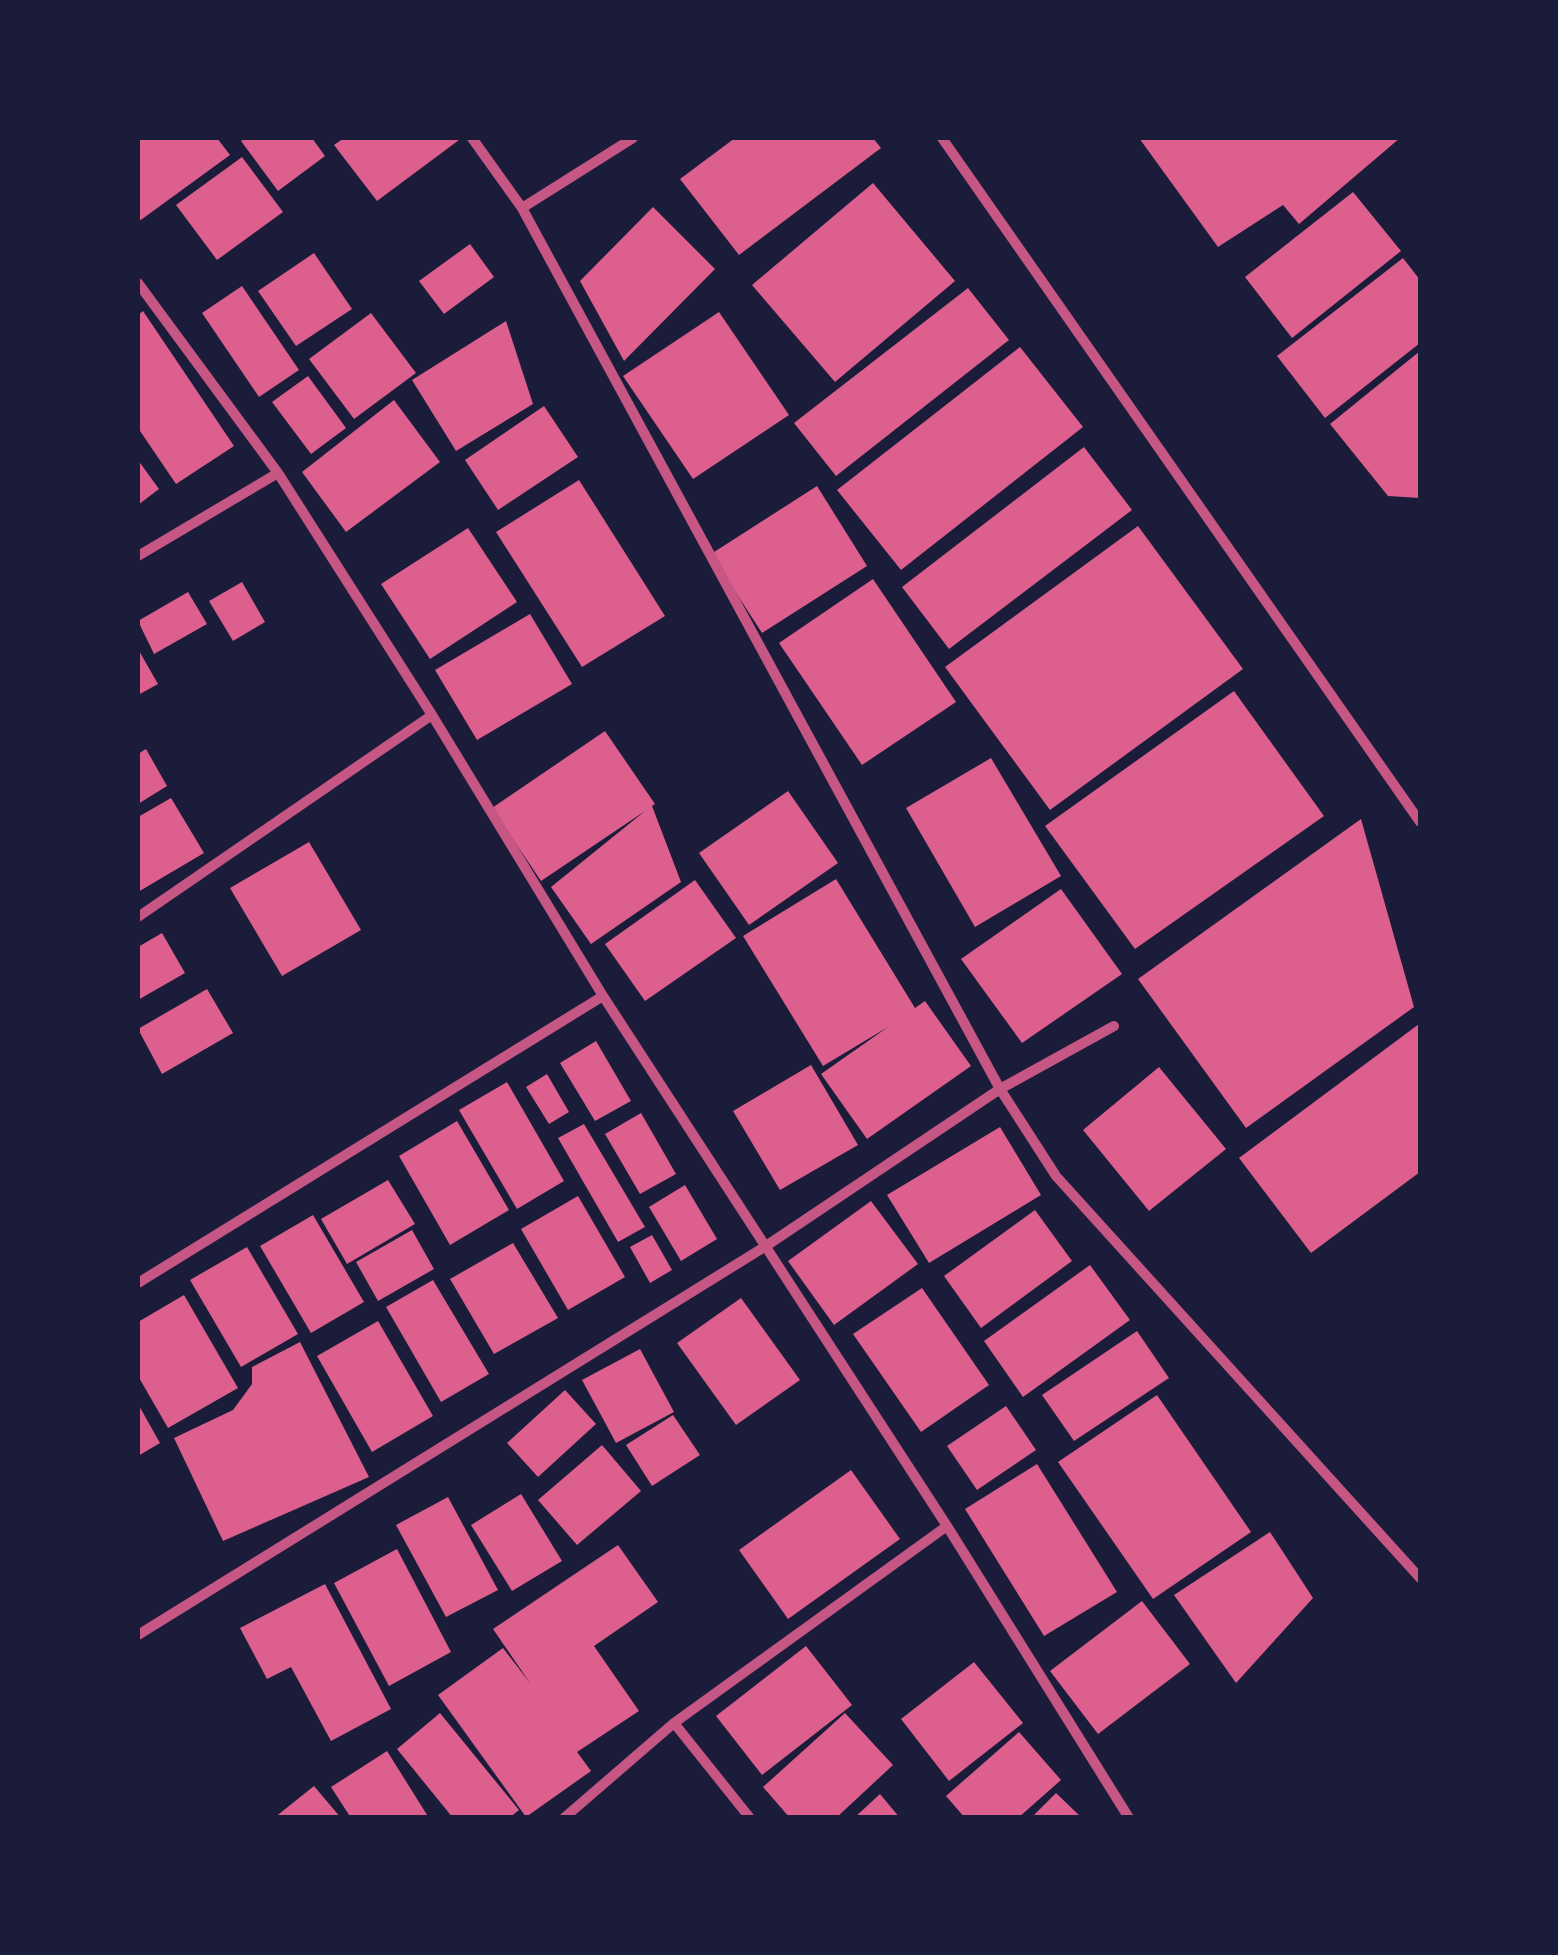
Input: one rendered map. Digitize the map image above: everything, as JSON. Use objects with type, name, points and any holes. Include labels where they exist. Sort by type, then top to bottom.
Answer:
[{"type":"street","points":[[472,138],[522,208],[1000,1089],[1056,1176],[1420,1578]]},
{"type":"street","points":[[522,208],[633,138]]},
{"type":"street","points":[[942,138],[1420,822]]},
{"type":"street","points":[[138,283],[278,473],[432,715],[603,996],[947,1526],[1129,1818]]},
{"type":"street","points":[[138,556],[278,473]]},
{"type":"street","points":[[138,918],[432,715]]},
{"type":"street","points":[[138,1283],[603,996]]},
{"type":"street","points":[[138,1635],[766,1246],[1000,1089],[1114,1026]]},
{"type":"street","points":[[564,1818],[674,1723],[947,1526]]},
{"type":"street","points":[[674,1723],[750,1818]]},
{"type":"building","points":[[138,138],[217,138],[230,155],[138,222]]},
{"type":"building","points":[[312,138],[325,156],[278,191],[241,141]]},
{"type":"building","points":[[344,138],[459,140],[377,201],[334,145]]},
{"type":"building","points":[[735,138],[873,138],[881,148],[739,255],[680,179]]},
{"type":"building","points":[[1139,138],[1400,138],[1299,224],[1283,205],[1218,247]]},
{"type":"building","points":[[242,157],[283,212],[217,260],[176,205]]},
{"type":"building","points":[[873,183],[955,281],[835,382],[752,285]]},
{"type":"building","points":[[1353,192],[1401,251],[1292,338],[1245,277]]},
{"type":"building","points":[[653,207],[715,269],[624,361],[580,281]]},
{"type":"building","points":[[470,244],[494,277],[444,314],[419,281]]},
{"type":"building","points":[[314,253],[352,309],[296,346],[258,291]]},
{"type":"building","points":[[1403,258],[1420,280],[1420,343],[1325,418],[1277,356]]},
{"type":"building","points":[[242,286],[299,370],[259,397],[202,313]]},
{"type":"building","points":[[968,288],[1009,340],[836,476],[794,423]]},
{"type":"building","points":[[143,311],[234,446],[176,484],[138,428],[138,315]]},
{"type":"building","points":[[719,312],[789,415],[693,479],[623,376]]},
{"type":"building","points":[[371,313],[416,373],[354,419],[309,359]]},
{"type":"building","points":[[506,321],[533,404],[456,451],[412,380]]},
{"type":"building","points":[[1020,347],[1083,427],[901,570],[837,490]]},
{"type":"building","points":[[1420,351],[1420,498],[1388,496],[1330,424]]},
{"type":"building","points":[[308,376],[346,428],[311,454],[272,402]]},
{"type":"building","points":[[394,400],[440,462],[346,532],[302,472]]},
{"type":"building","points":[[544,406],[578,457],[498,510],[465,460]]},
{"type":"building","points":[[1084,447],[1132,510],[949,649],[902,587]]},
{"type":"building","points":[[138,460],[159,489],[138,505]]},
{"type":"building","points":[[579,480],[665,616],[582,667],[496,532]]},
{"type":"building","points":[[817,486],[867,566],[762,633],[711,554]]},
{"type":"building","points":[[1138,526],[1243,669],[1050,810],[945,667]]},
{"type":"building","points":[[468,528],[517,602],[430,659],[381,584]]},
{"type":"building","points":[[873,579],[956,702],[862,765],[779,643]]},
{"type":"building","points":[[242,582],[265,622],[233,641],[209,601]]},
{"type":"building","points":[[188,592],[207,624],[154,654],[138,621]]},
{"type":"building","points":[[530,614],[572,684],[477,740],[435,670]]},
{"type":"building","points":[[138,649],[158,684],[138,695]]},
{"type":"building","points":[[1234,691],[1324,816],[1135,949],[1045,826]]},
{"type":"building","points":[[605,731],[655,804],[652,806],[681,882],[591,944],[551,887],[645,811],[541,881],[492,808]]},
{"type":"building","points":[[146,749],[167,786],[138,804],[138,754]]},
{"type":"building","points":[[991,758],[1061,876],[975,927],[906,808]]},
{"type":"building","points":[[788,791],[838,863],[749,925],[699,853]]},
{"type":"building","points":[[171,798],[204,853],[138,892],[138,817]]},
{"type":"building","points":[[1361,819],[1414,1007],[1246,1128],[1138,979]]},
{"type":"building","points":[[309,842],[361,930],[282,976],[230,888]]},
{"type":"building","points":[[836,879],[915,1008],[925,1001],[971,1066],[867,1139],[821,1074],[888,1027],[823,1066],[743,936]]},
{"type":"building","points":[[695,880],[736,938],[645,1001],[605,944]]},
{"type":"building","points":[[1061,889],[1122,974],[1022,1043],[961,959]]},
{"type":"building","points":[[162,933],[185,973],[138,1000],[138,947]]},
{"type":"building","points":[[207,989],[233,1033],[162,1074],[138,1029]]},
{"type":"building","points":[[1419,1024],[1420,1172],[1311,1253],[1239,1158]]},
{"type":"building","points":[[596,1041],[631,1101],[595,1121],[560,1063]]},
{"type":"building","points":[[811,1065],[858,1145],[780,1190],[733,1111]]},
{"type":"building","points":[[1159,1067],[1226,1149],[1149,1211],[1083,1130]]},
{"type":"building","points":[[547,1074],[569,1112],[549,1124],[526,1087]]},
{"type":"building","points":[[507,1082],[564,1181],[517,1209],[459,1110]]},
{"type":"building","points":[[641,1113],[676,1174],[640,1194],[605,1134]]},
{"type":"building","points":[[457,1121],[509,1210],[450,1245],[399,1156]]},
{"type":"building","points":[[584,1124],[645,1227],[618,1242],[558,1138]]},
{"type":"building","points":[[1000,1127],[1041,1195],[929,1263],[887,1195]]},
{"type":"building","points":[[388,1180],[415,1224],[347,1264],[321,1219]]},
{"type":"building","points":[[685,1185],[717,1239],[681,1261],[649,1207]]},
{"type":"building","points":[[578,1196],[625,1277],[568,1310],[521,1229]]},
{"type":"building","points":[[871,1201],[918,1264],[834,1325],[788,1261]]},
{"type":"building","points":[[1035,1210],[1072,1261],[981,1328],[944,1276]]},
{"type":"building","points":[[313,1215],[364,1302],[311,1333],[260,1246]]},
{"type":"building","points":[[412,1230],[434,1269],[378,1301],[356,1262]]},
{"type":"building","points":[[652,1235],[672,1270],[650,1283],[630,1247]]},
{"type":"building","points":[[513,1243],[558,1318],[494,1354],[450,1279]]},
{"type":"building","points":[[247,1247],[298,1334],[241,1367],[190,1280]]},
{"type":"building","points":[[1090,1265],[1130,1320],[1023,1397],[984,1341]]},
{"type":"building","points":[[433,1280],[489,1374],[441,1402],[386,1307]]},
{"type":"building","points":[[922,1288],[989,1385],[921,1432],[853,1334]]},
{"type":"building","points":[[184,1295],[238,1388],[168,1428],[138,1376],[138,1322]]},
{"type":"building","points":[[741,1298],[800,1380],[736,1425],[677,1343]]},
{"type":"building","points":[[378,1321],[433,1416],[372,1452],[317,1356]]},
{"type":"building","points":[[1137,1331],[1169,1378],[1074,1441],[1042,1395]]},
{"type":"building","points":[[300,1342],[369,1477],[223,1541],[174,1438],[233,1410],[252,1384],[252,1367]]},
{"type":"building","points":[[640,1349],[674,1412],[616,1443],[582,1380]]},
{"type":"building","points":[[565,1390],[596,1424],[538,1477],[507,1443]]},
{"type":"building","points":[[1157,1395],[1251,1532],[1153,1599],[1058,1462]]},
{"type":"building","points":[[138,1404],[160,1443],[138,1456]]},
{"type":"building","points":[[1006,1406],[1036,1450],[977,1490],[947,1446]]},
{"type":"building","points":[[673,1415],[700,1455],[652,1486],[626,1445]]},
{"type":"building","points":[[602,1445],[641,1491],[577,1545],[538,1500]]},
{"type":"building","points":[[1037,1464],[1117,1592],[1044,1636],[965,1509]]},
{"type":"building","points":[[851,1470],[900,1539],[788,1619],[739,1550]]},
{"type":"building","points":[[521,1494],[562,1561],[512,1591],[471,1525]]},
{"type":"building","points":[[448,1497],[498,1590],[446,1617],[396,1525]]},
{"type":"building","points":[[1270,1532],[1313,1598],[1236,1683],[1174,1595]]},
{"type":"building","points":[[618,1545],[658,1602],[594,1646],[639,1711],[577,1752],[591,1771],[526,1817],[438,1695],[503,1648],[530,1683],[493,1629]]},
{"type":"building","points":[[397,1549],[451,1652],[389,1686],[334,1583]]},
{"type":"building","points":[[325,1584],[391,1709],[331,1741],[291,1667],[267,1679],[240,1628]]},
{"type":"building","points":[[1142,1601],[1190,1664],[1098,1734],[1050,1671]]},
{"type":"building","points":[[806,1646],[852,1705],[762,1775],[716,1716]]},
{"type":"building","points":[[974,1662],[1023,1723],[949,1781],[901,1719]]},
{"type":"building","points":[[440,1713],[519,1810],[509,1818],[453,1818],[397,1749]]},
{"type":"building","points":[[845,1713],[893,1765],[836,1818],[790,1818],[763,1787]]},
{"type":"building","points":[[1019,1732],[1061,1780],[1018,1818],[965,1818],[946,1796]]},
{"type":"building","points":[[387,1751],[429,1818],[351,1818],[331,1787]]},
{"type":"building","points":[[314,1786],[341,1818],[274,1818]]},
{"type":"building","points":[[1056,1793],[1082,1818],[1031,1818]]},
{"type":"building","points":[[880,1794],[900,1818],[854,1818]]}]
